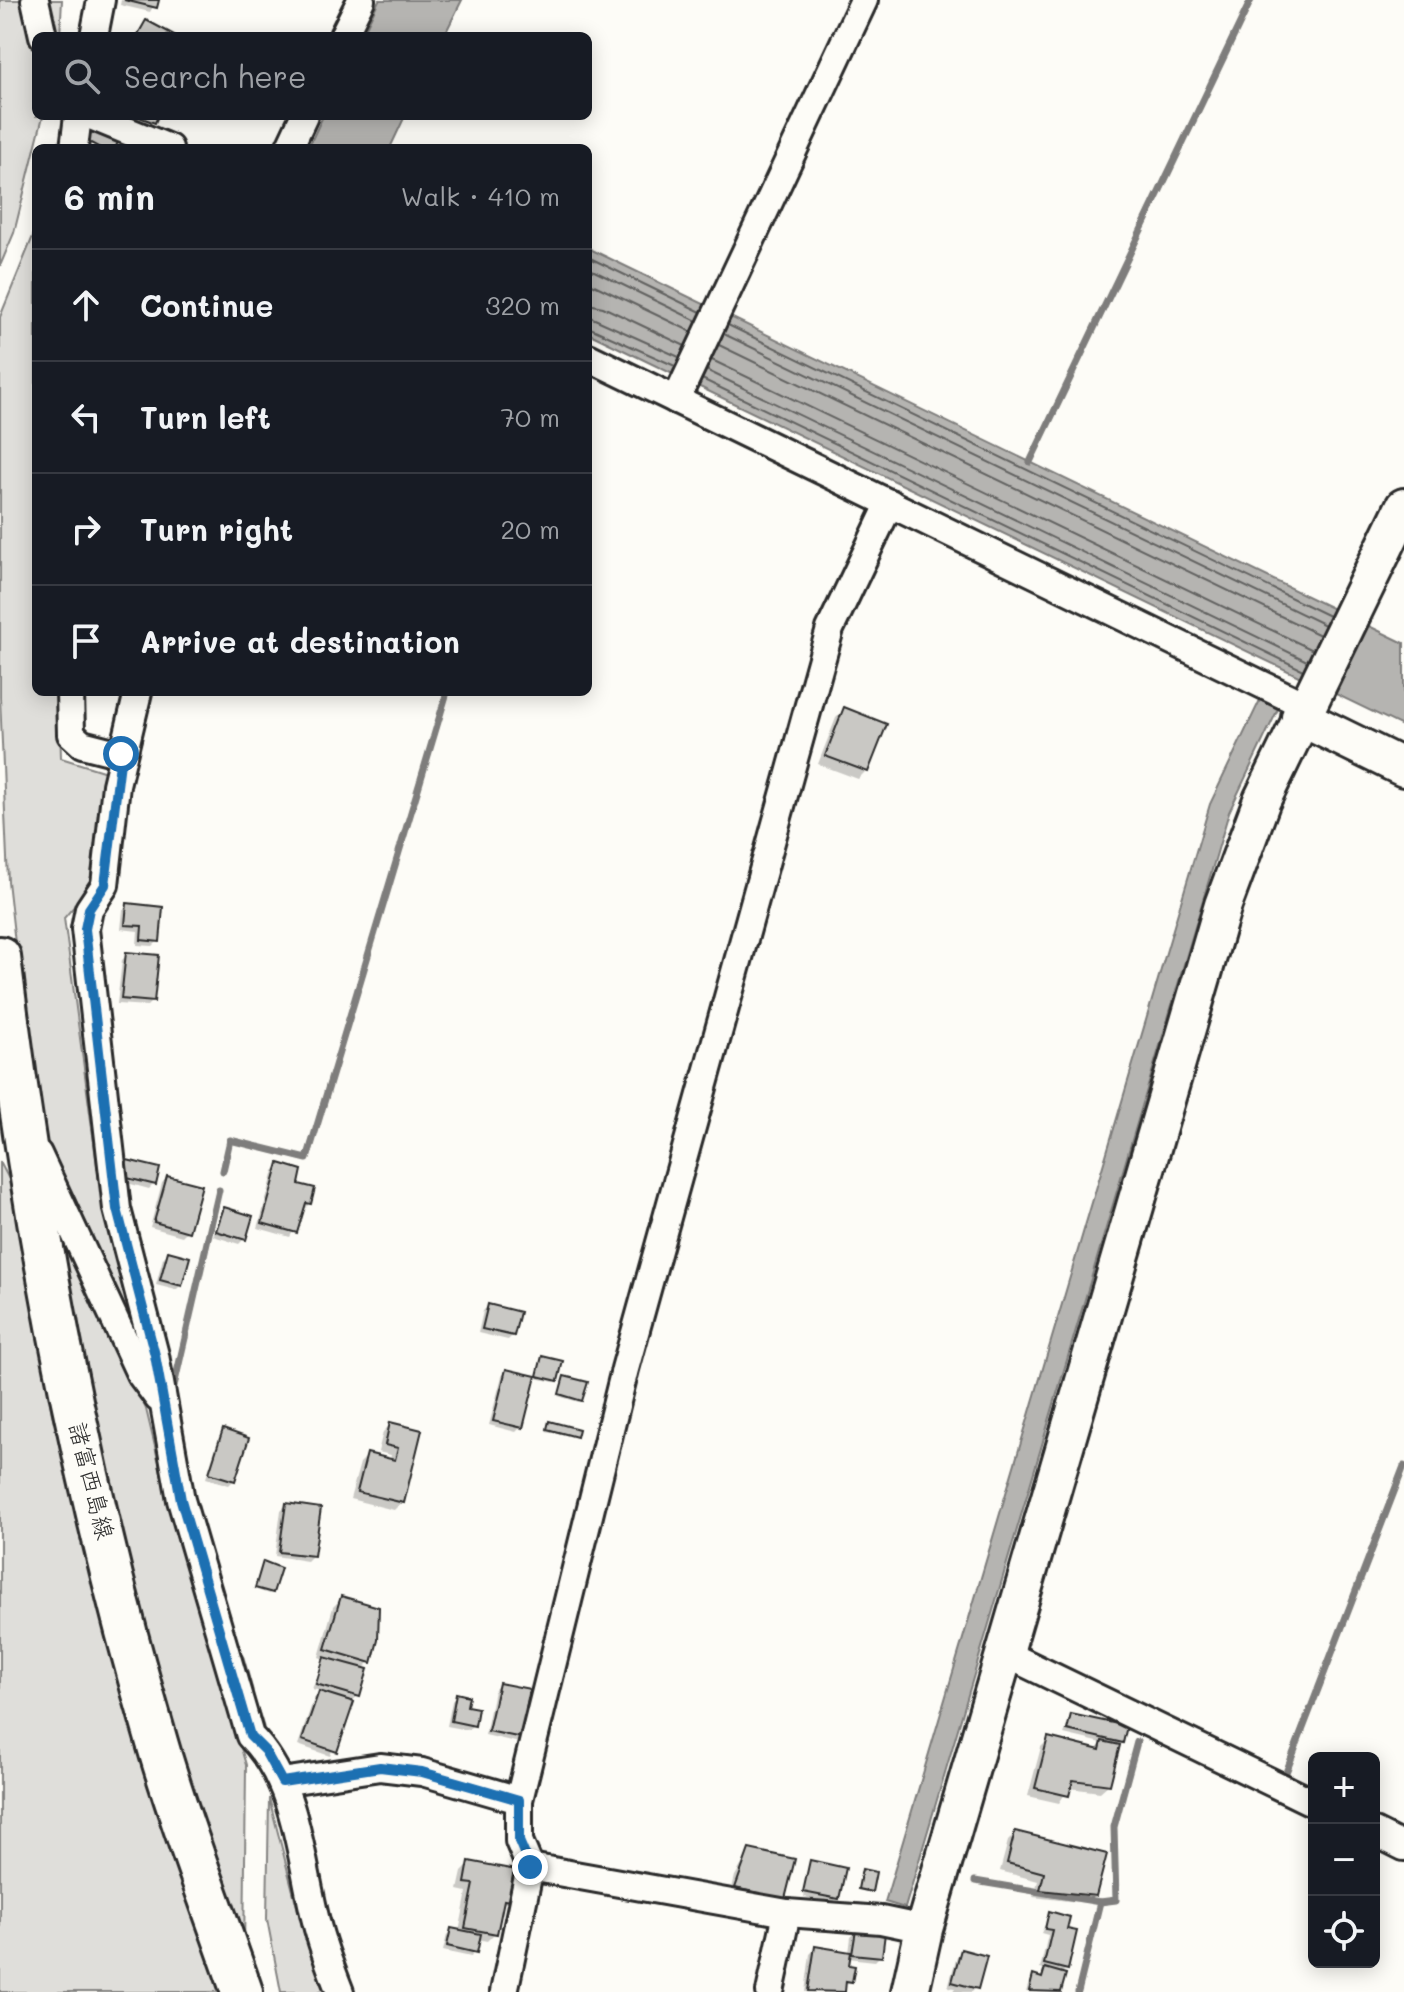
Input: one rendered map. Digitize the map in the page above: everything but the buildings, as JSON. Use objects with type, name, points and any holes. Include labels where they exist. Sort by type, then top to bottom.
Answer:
[{"type":"main road","name":"諸富西島線","points":[[0,957],[21,1133],[79,1437],[158,1746],[242,1992]]},
{"type":"street","points":[[35,0],[42,32]]},
{"type":"street","points":[[95,32],[101,0]]},
{"type":"street","points":[[345,32],[361,0]]},
{"type":"street","points":[[679,391],[864,0]]},
{"type":"street","points":[[74,144],[78,120]]},
{"type":"street","points":[[101,120],[159,144]]},
{"type":"street","points":[[291,144],[302,120]]},
{"type":"street","points":[[592,358],[679,391],[890,503],[1294,700],[1307,703],[1404,768]]},
{"type":"street","points":[[504,1992],[530,1867],[519,1841],[519,1800],[625,1369],[826,644],[890,503]]},
{"type":"street","points":[[910,1992],[924,1929],[1223,905],[1262,800],[1404,507]]},
{"type":"street","points":[[70,696],[71,734],[82,744],[121,754]]},
{"type":"street","points":[[137,696],[121,754],[105,885],[89,909],[85,929],[117,1209],[155,1355],[181,1500],[250,1736],[265,1751],[282,1782],[311,1887],[315,1918],[340,1992]]},
{"type":"street","points":[[21,1133],[31,1139],[140,1374],[161,1401]]},
{"type":"street","points":[[1004,1653],[1308,1800]]},
{"type":"street","points":[[282,1782],[380,1767],[422,1772],[519,1800]]},
{"type":"street","points":[[1380,1835],[1404,1847]]},
{"type":"street","points":[[530,1867],[787,1913],[881,1920],[924,1929]]},
{"type":"street","points":[[770,1992],[787,1913]]},
{"type":"shaded area","points":[[0,0],[26,0],[32,32],[32,120],[42,120],[36,144],[32,144],[32,160],[14,233],[0,266]]},
{"type":"shaded area","points":[[45,0],[62,0],[60,32],[52,32]]},
{"type":"shaded area","points":[[32,239],[32,696],[59,696],[61,758],[106,772],[89,889],[64,918],[102,1203],[147,1366],[35,1121],[8,881],[0,697],[0,317]]},
{"type":"shaded area","points":[[0,1162],[10,1181],[52,1414],[145,1757],[226,1992],[0,1992]]},
{"type":"shaded area","points":[[46,1189],[146,1409],[168,1501],[246,1765],[244,1959],[181,1765],[98,1443]]},
{"type":"shaded area","points":[[269,1798],[303,1930],[327,1992],[281,1992],[267,1919]]},
{"type":"water","points":[[379,0],[462,0],[446,32],[364,32]]},
{"type":"water","points":[[321,120],[403,120],[392,144],[310,144]]},
{"type":"water","points":[[592,250],[1404,643],[1404,727],[592,335]]},
{"type":"water","points":[[1260,700],[1278,709],[1229,812],[905,1908],[885,1902],[1210,804]]},
{"type":"waterway","points":[[1030,462],[1251,0]]},
{"type":"waterway","points":[[223,1171],[230,1140],[307,1159],[446,696]]},
{"type":"waterway","points":[[174,1386],[219,1190]]},
{"type":"waterway","points":[[1285,1775],[1404,1466]]},
{"type":"waterway","points":[[241,1658],[250,1690]]},
{"type":"waterway","points":[[256,1711],[261,1727]]},
{"type":"waterway","points":[[1100,1902],[1116,1900],[1114,1827],[1137,1742]]},
{"type":"waterway","points":[[975,1881],[1100,1902],[1078,1992]]},
{"type":"route","points":[[121,754],[105,885],[101,897],[89,909],[85,929],[117,1209],[155,1355],[181,1500],[250,1736],[265,1751],[282,1782],[380,1767],[422,1772],[519,1800],[519,1841],[530,1867]]}]
